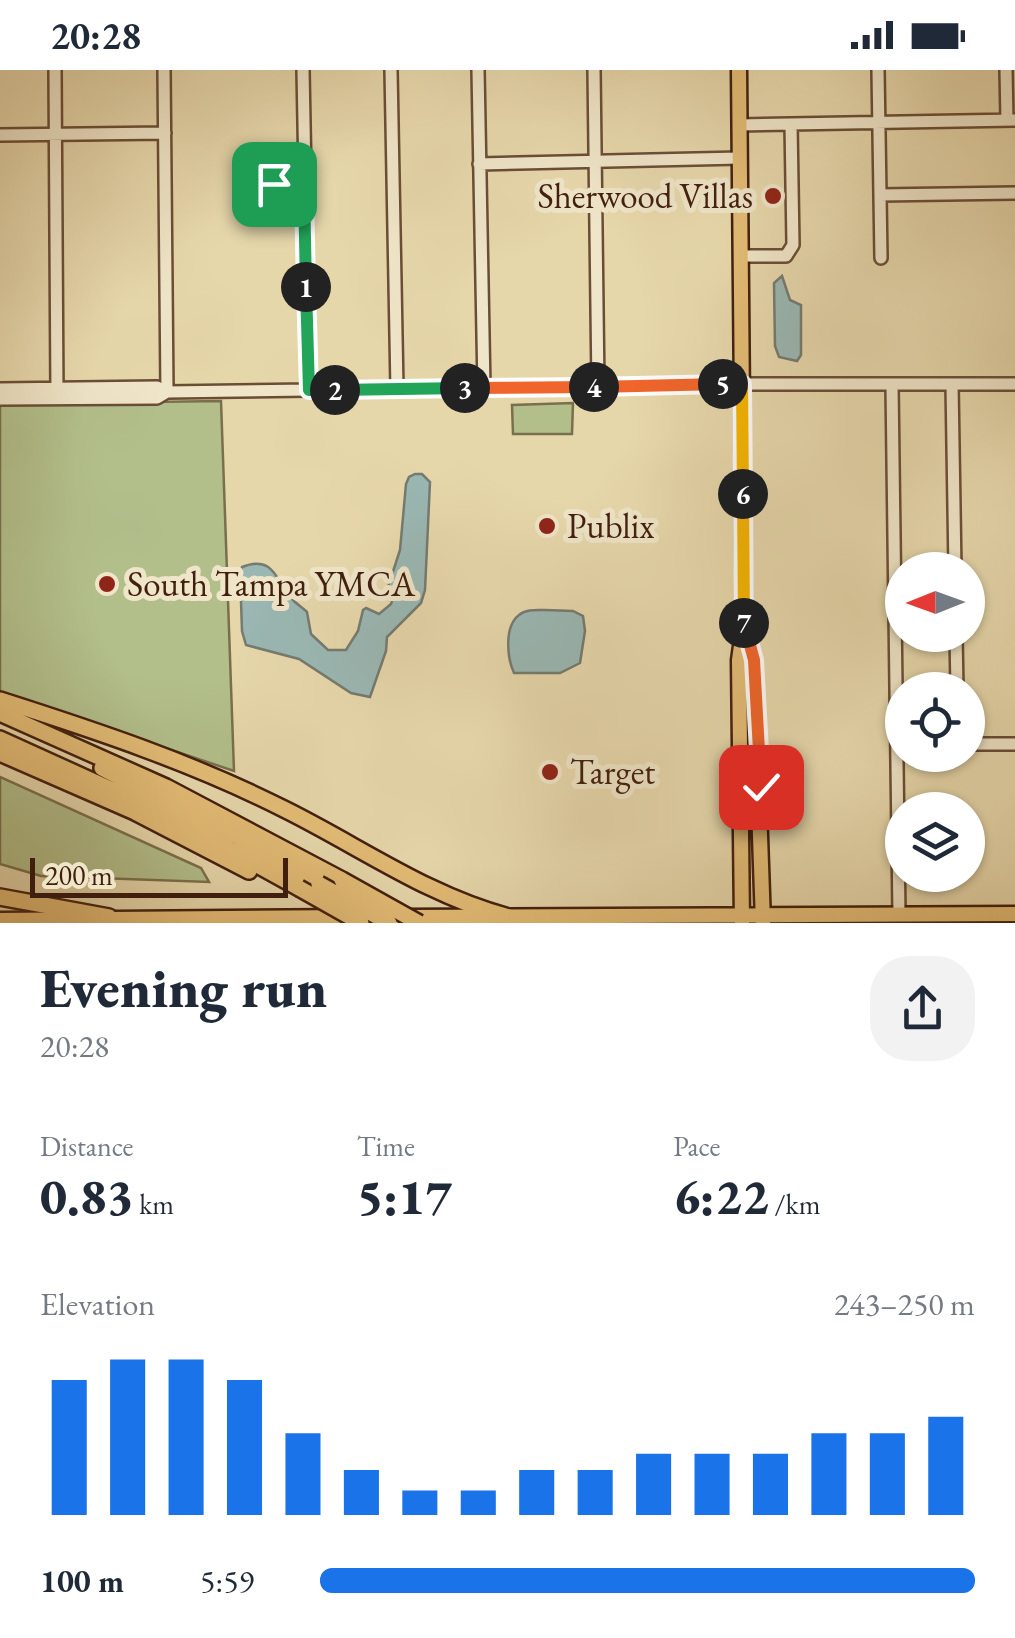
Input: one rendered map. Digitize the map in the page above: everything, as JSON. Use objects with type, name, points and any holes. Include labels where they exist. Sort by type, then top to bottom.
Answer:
[{"type":"highway","points":[[0,700],[225,781],[455,900],[510,917]]},
{"type":"highway","points":[[0,716],[166,787],[420,923]]},
{"type":"highway","points":[[0,716],[221,828],[389,923]]},
{"type":"highway","points":[[0,740],[166,814],[344,923]]},
{"type":"highway","points":[[0,752],[135,812],[361,923]]},
{"type":"highway","points":[[0,896],[109,917]]},
{"type":"main road","points":[[739,70],[744,625],[739,660],[742,919]]},
{"type":"main road","points":[[744,625],[754,660],[764,919]]},
{"type":"main road","points":[[0,920],[764,919],[898,915],[997,918],[1015,914]]},
{"type":"street","points":[[55,70],[58,394]]},
{"type":"street","points":[[164,70],[167,392]]},
{"type":"street","points":[[303,70],[309,390]]},
{"type":"street","points":[[391,70],[397,389]]},
{"type":"street","points":[[478,70],[484,388]]},
{"type":"street","points":[[594,70],[598,387]]},
{"type":"street","points":[[878,70],[881,258]]},
{"type":"street","points":[[739,125],[1011,120],[1006,70]]},
{"type":"street","points":[[741,256],[786,256],[793,245],[791,124]]},
{"type":"street","points":[[0,135],[165,132]]},
{"type":"street","points":[[479,164],[740,158]]},
{"type":"street","points":[[304,165],[280,166],[274,173],[274,184],[281,190],[304,190]]},
{"type":"street","points":[[880,195],[1015,193]]},
{"type":"street","points":[[952,384],[955,552]]},
{"type":"street","points":[[0,389],[157,398],[167,392],[1015,384]]},
{"type":"street","points":[[892,385],[898,672]]},
{"type":"street","points":[[0,399],[58,394]]},
{"type":"street","points":[[985,744],[1015,744]]},
{"type":"street","points":[[898,915],[900,772]]},
{"type":"green space","name":"South Tampa YMCA","points":[[221,401],[234,771],[0,692],[0,404]]},
{"type":"green space","points":[[573,403],[572,434],[513,434],[512,405]]},
{"type":"green space","points":[[0,777],[201,868],[209,882],[41,876],[0,864]]},
{"type":"water","points":[[782,276],[790,300],[801,305],[801,355],[797,361],[779,357],[775,346],[774,283]]},
{"type":"water","points":[[415,474],[422,474],[430,482],[425,590],[421,603],[387,637],[370,697],[351,693],[299,659],[246,645],[240,572],[242,567],[262,564],[307,612],[311,634],[328,650],[346,650],[358,631],[363,610],[379,614],[391,604],[394,594],[388,587],[400,550],[406,484]]},
{"type":"water","points":[[531,610],[573,611],[583,616],[580,663],[560,673],[514,673],[509,634],[514,620]]},
{"type":"place","name":"Sherwood Villas","points":[[773,196]]},
{"type":"place","name":"Publix","points":[[547,526]]},
{"type":"place","name":"South Tampa YMCA","points":[[107,584]]},
{"type":"place","name":"Target","points":[[550,772]]},
{"type":"route","points":[[274,184],[281,190],[304,190],[309,390],[742,384],[744,625],[754,660],[761,787]]}]
